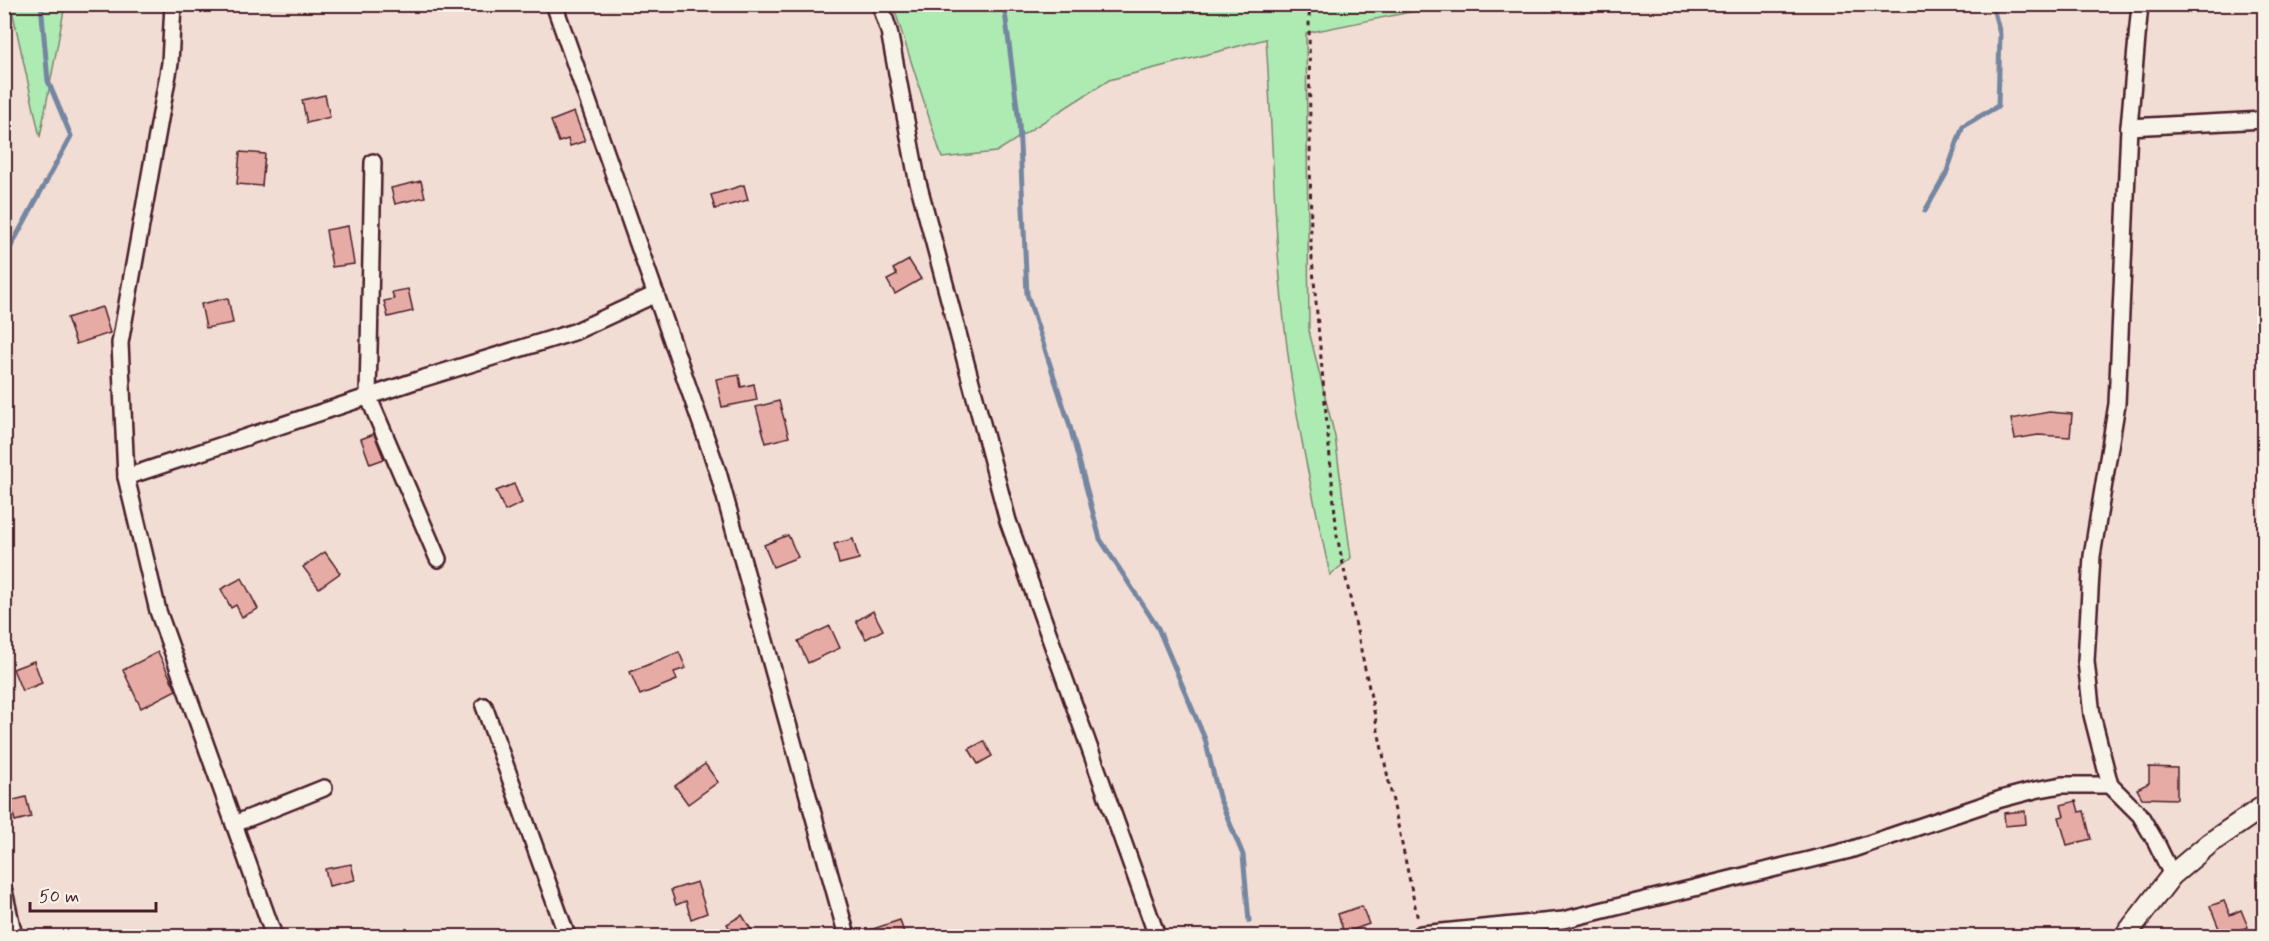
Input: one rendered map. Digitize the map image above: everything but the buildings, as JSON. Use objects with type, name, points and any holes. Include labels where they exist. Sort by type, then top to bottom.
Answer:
[{"type":"street","points":[[173,4],[170,63],[120,343],[126,477],[158,611],[274,936]]},
{"type":"street","points":[[554,4],[718,472],[847,936]]},
{"type":"street","points":[[880,4],[889,31],[917,178],[1008,521],[1157,936]]},
{"type":"street","points":[[2140,4],[2129,127],[2117,404],[2092,556],[2086,661],[2092,715],[2110,785],[2140,814],[2172,875]]},
{"type":"street","points":[[2129,127],[2265,120]]},
{"type":"street","points":[[373,162],[368,396],[438,559]]},
{"type":"street","points":[[126,477],[368,396],[574,332],[656,294]]},
{"type":"street","points":[[484,706],[567,936]]},
{"type":"street","points":[[1420,935],[1563,920],[1850,850],[2001,799],[2035,790],[2062,785],[2110,785]]},
{"type":"street","points":[[234,824],[324,788]]},
{"type":"street","points":[[2126,936],[2172,875],[2210,843],[2265,806]]},
{"type":"street","points":[[4,891],[14,936]]},
{"type":"path","points":[[1311,4],[1309,17],[1311,247],[1337,536],[1420,935]]},
{"type":"green space","points":[[11,5],[65,5],[40,137]]},
{"type":"green space","points":[[893,5],[1445,5],[1306,33],[1309,331],[1335,437],[1351,558],[1330,575],[1299,427],[1286,338],[1276,226],[1266,39],[1109,80],[996,152],[942,158]]},
{"type":"waterway","points":[[4,259],[71,136],[48,81],[41,4]]},
{"type":"waterway","points":[[1004,4],[1019,123],[1027,294],[1069,423],[1100,539],[1158,628],[1205,739],[1219,797],[1243,855],[1249,921]]},
{"type":"waterway","points":[[1925,211],[1946,174],[1963,126],[1998,106],[2000,34],[1992,4]]}]
